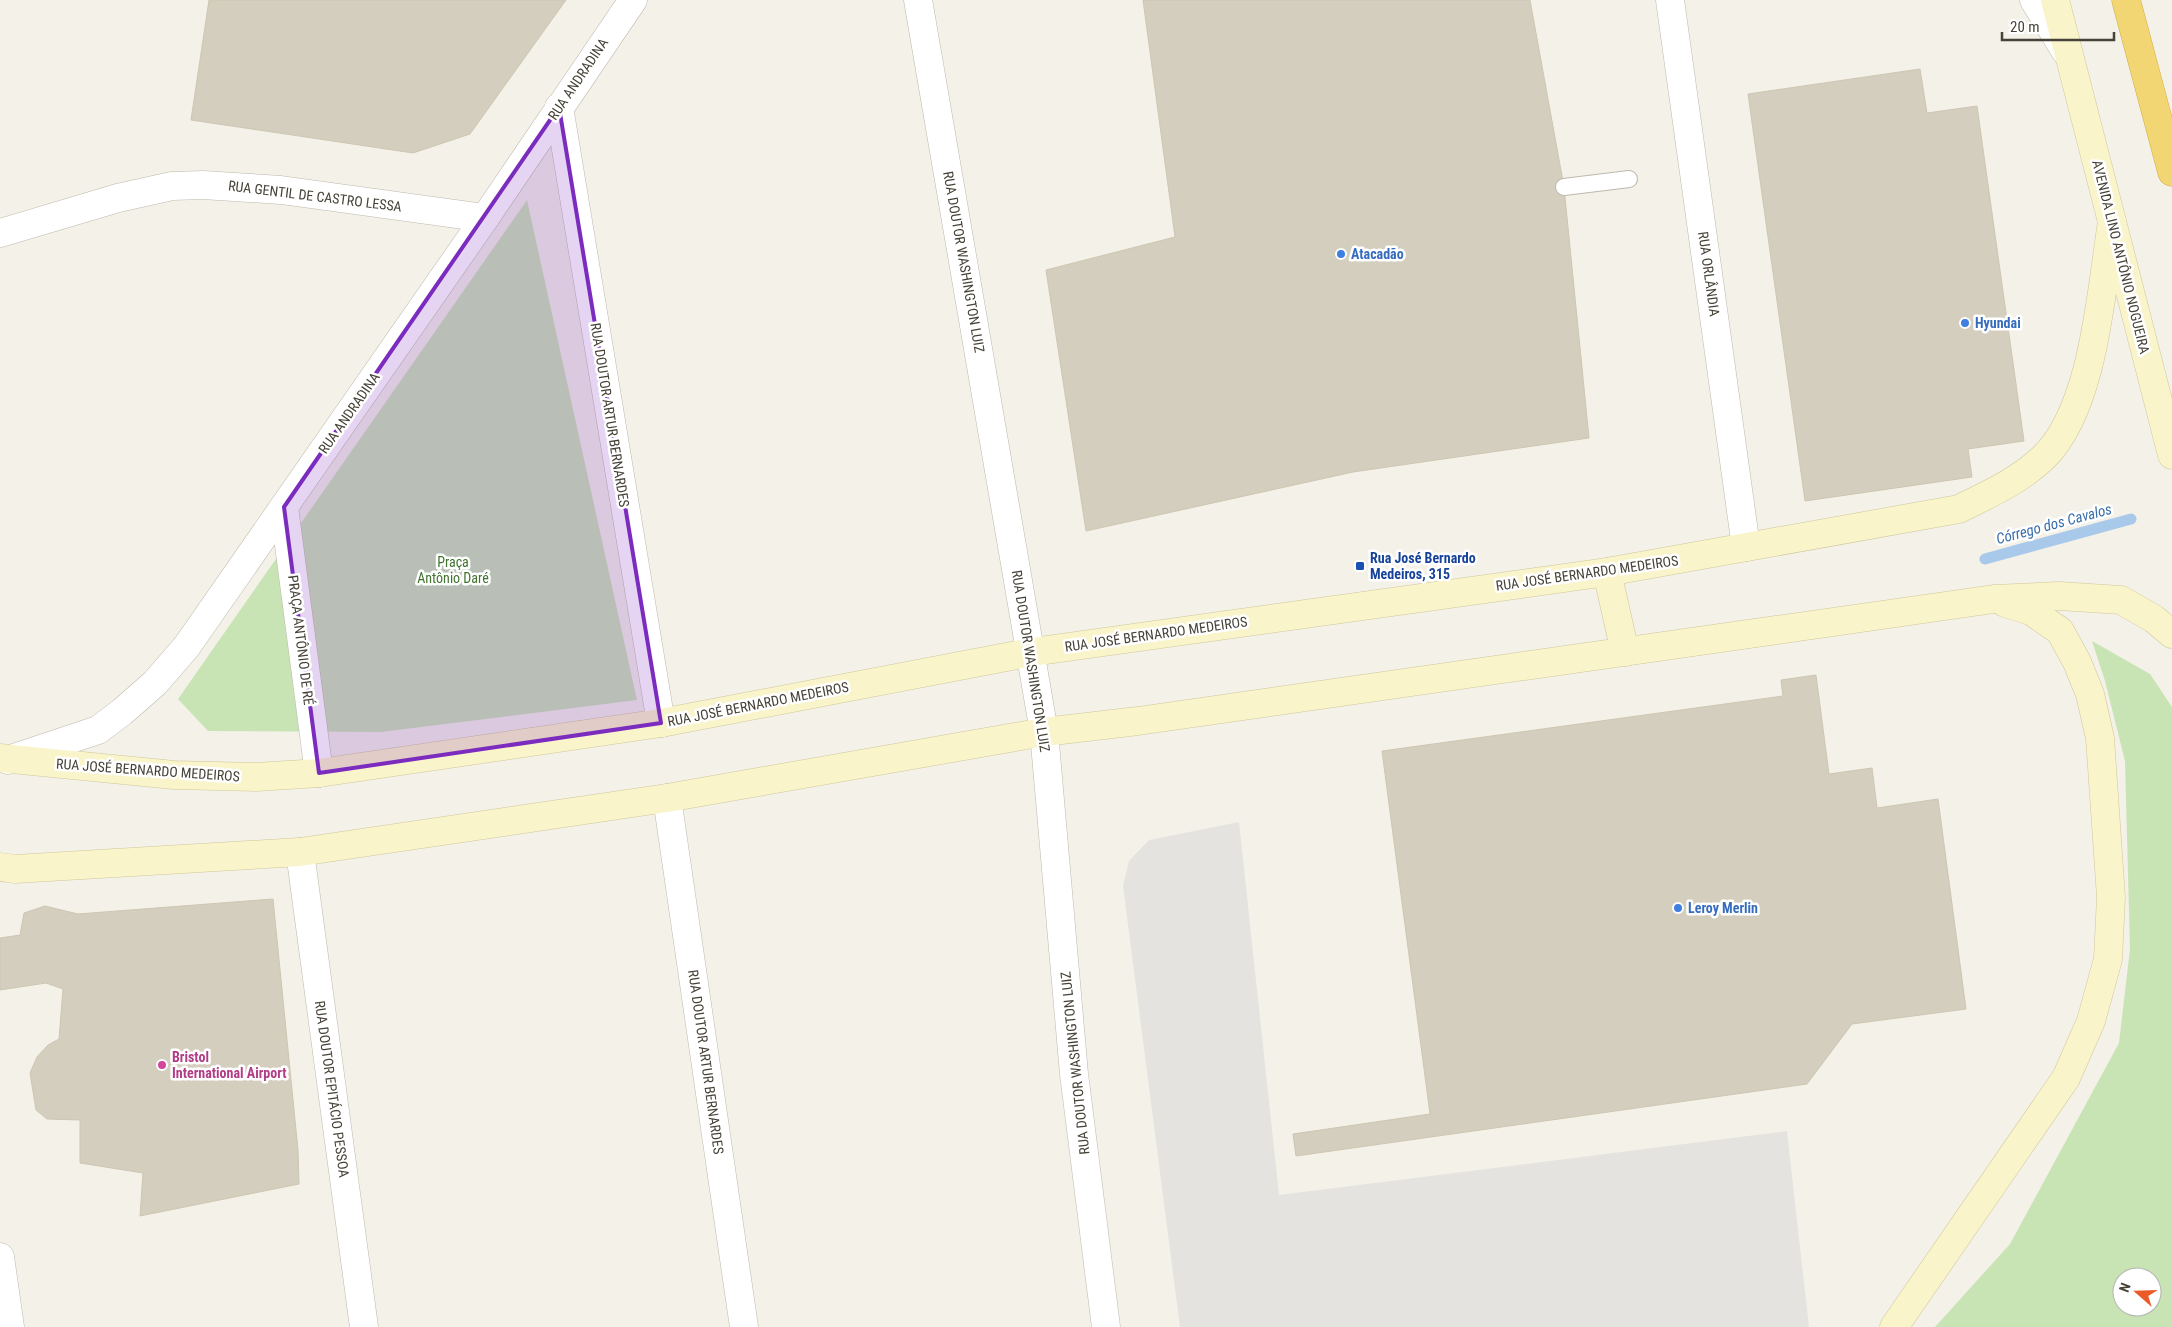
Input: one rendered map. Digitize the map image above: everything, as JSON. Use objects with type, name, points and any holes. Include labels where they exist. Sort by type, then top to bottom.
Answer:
[{"type":"highway","points":[[2126,0],[2172,172]]},
{"type":"main road","name":"AVENIDA LINO ANTÔNIO NOGUEIRA","points":[[2055,0],[2172,455]]},
{"type":"main road","name":"RUA JOSÉ BERNARDO MEDEIROS","points":[[3,765],[174,775],[256,777],[319,774],[661,723],[1032,652],[1607,572],[1959,509],[2007,486],[2044,457],[2065,429],[2082,394],[2093,342],[2112,222]]},
{"type":"main road","points":[[1607,572],[1625,652]]},
{"type":"main road","points":[[4,867],[300,852],[667,798],[1044,732],[1138,721],[1994,599],[2059,596],[2121,600],[2154,619],[2172,634]]},
{"type":"main road","points":[[1894,1327],[2066,1078],[2091,1021],[2108,959],[2110,878],[2100,738],[2090,694],[2077,662],[2060,631],[2031,611],[1994,599]]},
{"type":"street","name":"RUA ANDRADINA","points":[[3,765],[98,730],[155,683],[187,646],[485,218],[633,0]]},
{"type":"street","name":"RUA DOUTOR WASHINGTON LUIZ","points":[[918,0],[1032,652],[1044,732],[1074,1074],[1106,1327]]},
{"type":"street","name":"RUA ORLÂNDIA","points":[[1670,0],[1746,547]]},
{"type":"street","name":"AVENIDA LINO ANTÔNIO NOGUEIRA","points":[[2034,0],[2071,60]]},
{"type":"street","name":"RUA DOUTOR ARTUR BERNARDES","points":[[560,107],[661,723]]},
{"type":"street","name":"RUA GENTIL DE CASTRO LESSA","points":[[0,233],[118,198],[172,186],[203,185],[281,190],[485,218]]},
{"type":"street","name":"PRAÇA ANTÔNIO DE RÉ","points":[[284,507],[319,774]]},
{"type":"street","name":"RUA DOUTOR ARTUR BERNARDES","points":[[667,798],[744,1327]]},
{"type":"street","name":"RUA DOUTOR EPITÁCIO PESSOA","points":[[300,852],[364,1327]]},
{"type":"street","points":[[0,1257],[10,1327]]},
{"type":"lane","points":[[1564,187],[1628,179]]},
{"type":"highlighted area","points":[[559,107],[661,723],[319,773],[284,507]]},
{"type":"green space","name":"Praça Antônio Daré","points":[[527,200],[637,700],[381,732],[208,731],[178,699]]},
{"type":"green space","points":[[2092,641],[2150,674],[2172,707],[2172,1327],[1935,1327],[2010,1244],[2119,1043],[2130,949],[2125,761],[2105,681]]},
{"type":"shaded area","points":[[1239,822],[1279,1195],[1787,1131],[1809,1327],[1180,1327],[1123,886],[1129,861],[1149,840]]},
{"type":"building","points":[[209,0],[566,0],[470,134],[413,153],[191,120]]},
{"type":"building","name":"Atacadão","points":[[1143,0],[1530,0],[1564,187],[1589,438],[1353,472],[1086,531],[1046,270],[1175,237]]},
{"type":"building","points":[[1920,69],[1927,113],[1977,106],[2024,441],[1968,449],[1972,477],[1805,501],[1748,94]]},
{"type":"building","name":"Leroy Merlin","points":[[1816,675],[1829,774],[1872,768],[1877,808],[1938,799],[1966,1009],[1852,1024],[1807,1084],[1296,1156],[1293,1134],[1430,1114],[1382,751],[1783,696],[1781,680]]},
{"type":"building","name":"Bristol International Airport","points":[[273,899],[298,1150],[299,1184],[140,1216],[143,1173],[80,1163],[80,1120],[47,1119],[36,1110],[30,1073],[37,1057],[48,1045],[59,1039],[63,989],[46,983],[0,990],[0,938],[20,935],[24,913],[45,906],[78,914]]},
{"type":"waterway","name":"Córrego dos Cavalos","points":[[1985,559],[2131,519]]},
{"type":"place","name":"Atacadão","points":[[1341,254]]},
{"type":"place","name":"Hyundai","points":[[1965,323]]},
{"type":"place","name":"Rua José Bernardo Medeiros, 315","points":[[1360,566]]},
{"type":"place","name":"Leroy Merlin","points":[[1678,908]]},
{"type":"place","name":"Bristol International Airport","points":[[162,1065]]}]
